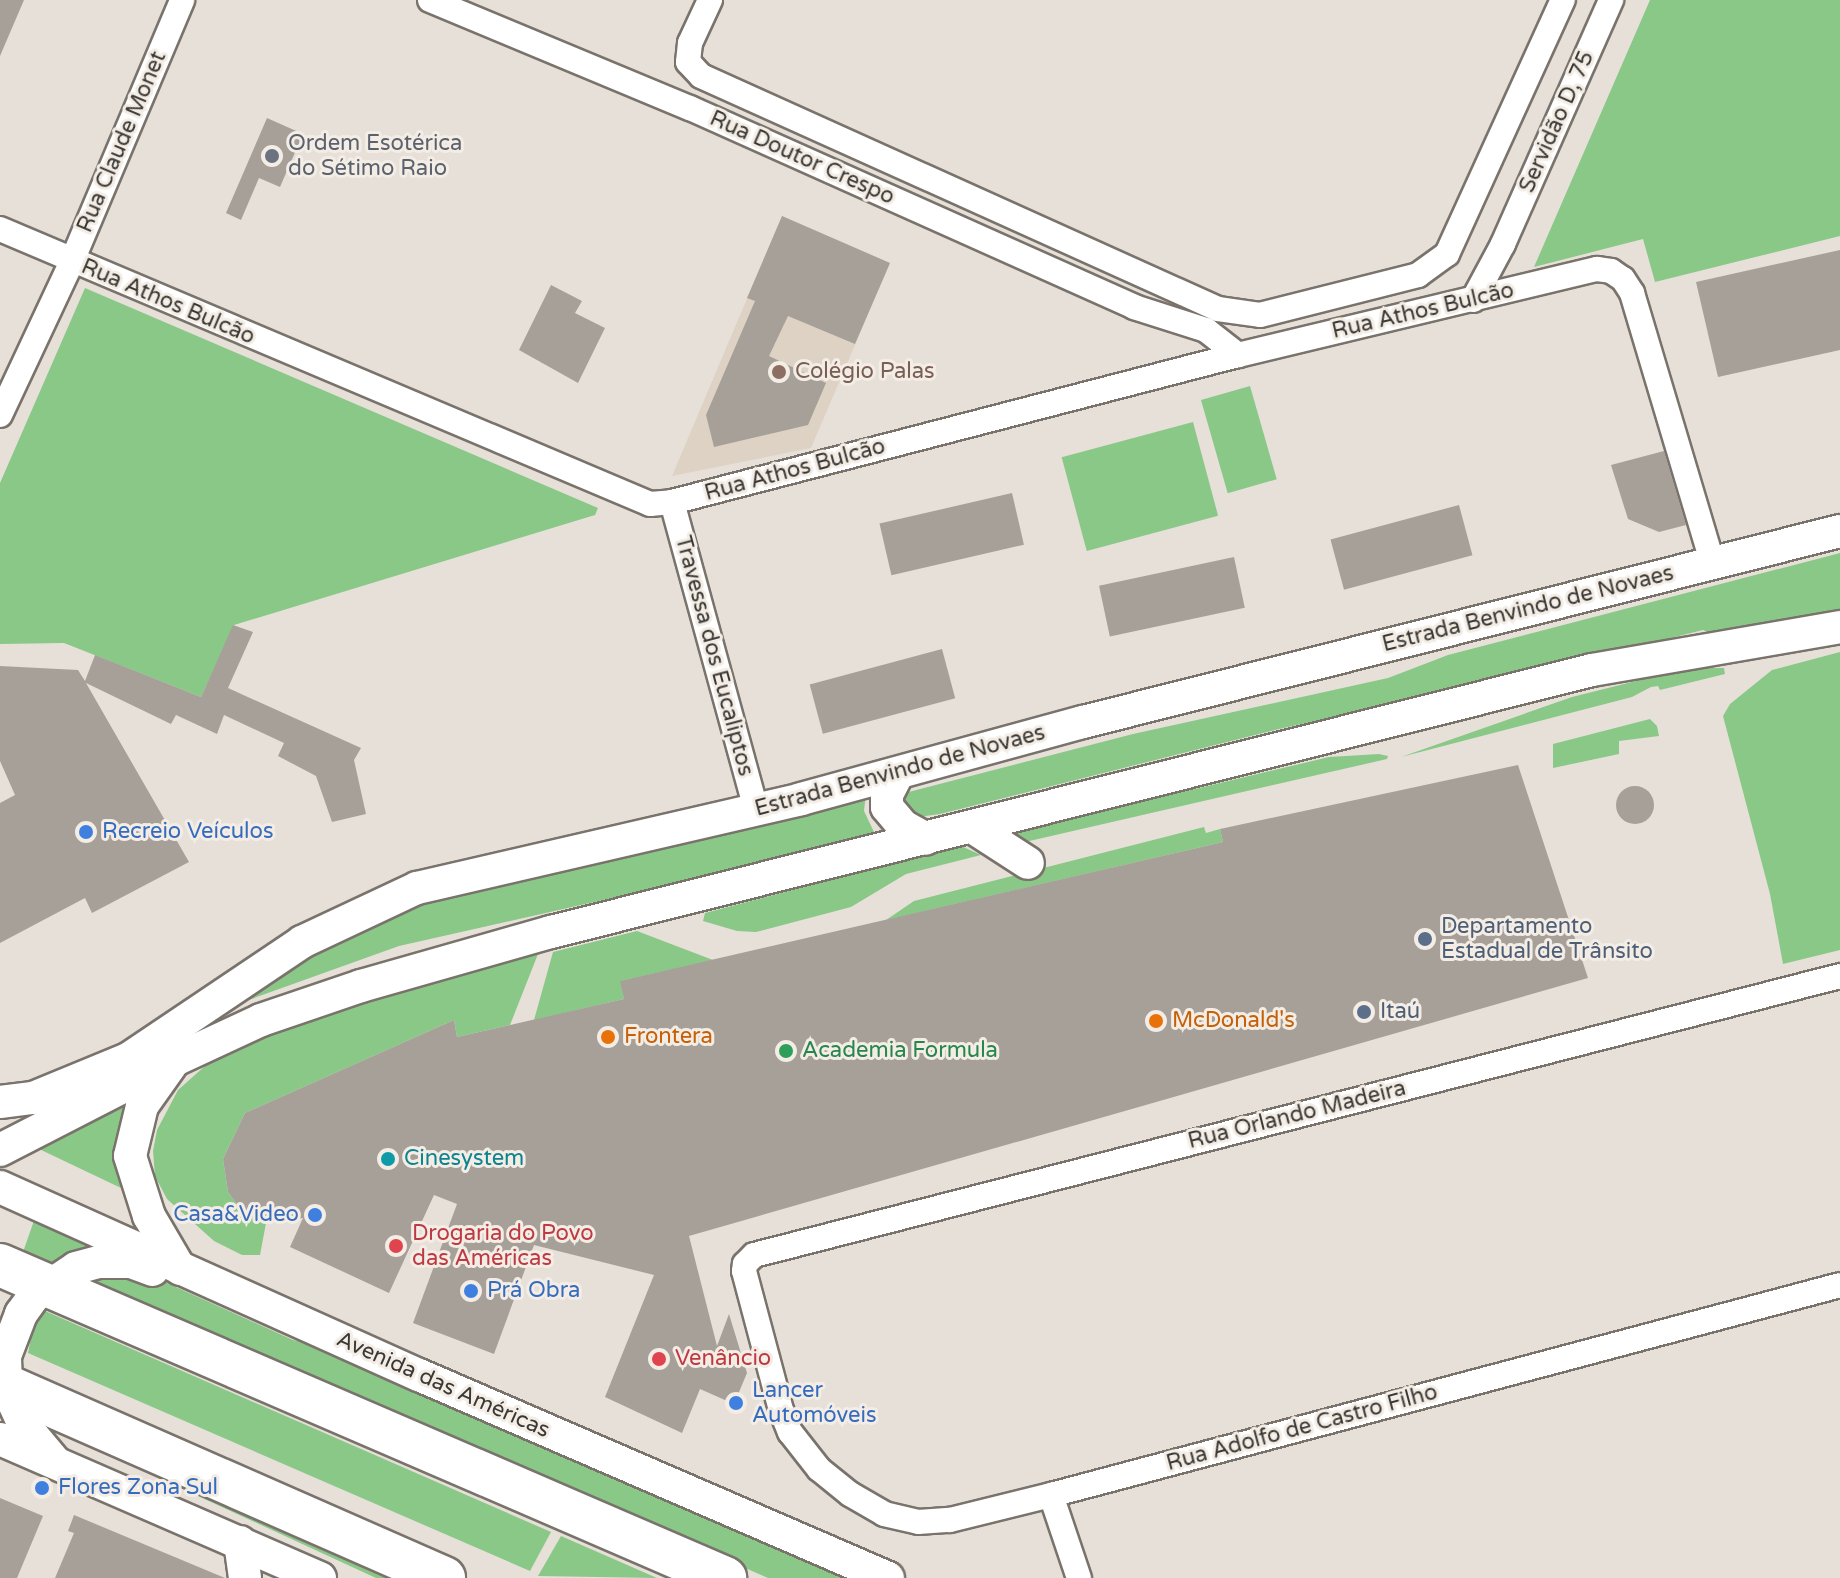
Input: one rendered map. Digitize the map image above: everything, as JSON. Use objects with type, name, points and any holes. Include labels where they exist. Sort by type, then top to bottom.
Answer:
[{"type":"highway","points":[[0,1265],[725,1578]]},
{"type":"highway","points":[[3,1384],[444,1578]]},
{"type":"street","name":"Rua Claude Monet","points":[[1,409],[72,261],[182,0]]},
{"type":"street","name":"Rua Doutor Crespo","points":[[430,0],[690,108],[1170,322],[1206,330],[1238,355]]},
{"type":"street","points":[[710,0],[690,43],[688,62],[701,76],[1218,309],[1260,315],[1418,275],[1447,254],[1563,0]]},
{"type":"street","name":"Servidão D, 75","points":[[1473,300],[1503,244],[1611,0]]},
{"type":"street","name":"Rua Athos Bulcão","points":[[0,229],[631,499],[650,504],[672,502],[1238,355],[1597,269],[1611,271],[1623,279],[1632,293],[1712,561]]},
{"type":"street","points":[[1503,244],[1511,290]]},
{"type":"street","name":"Rua Doutor Crespo","points":[[1170,322],[1207,364]]},
{"type":"street","name":"Travessa dos Eucaliptos","points":[[672,502],[756,809]]},
{"type":"street","name":"Estrada Benvindo de Novaes","points":[[0,1102],[33,1098],[128,1059],[302,942],[417,888],[897,775],[1083,722],[1840,531]]},
{"type":"street","points":[[0,1150],[175,1060],[261,1020],[361,986],[551,932],[1592,670],[1840,627]]},
{"type":"street","points":[[897,775],[887,795],[887,807],[903,826],[926,839]]},
{"type":"street","points":[[974,828],[1028,863]]},
{"type":"street","name":"Rua Orlando Madeira","points":[[754,1255],[1840,976]]},
{"type":"street","points":[[175,1060],[142,1106],[130,1156],[149,1216],[180,1269]]},
{"type":"street","name":"Avenida das Américas","points":[[0,1187],[360,1349],[888,1578]]},
{"type":"street","name":"Rua Adolfo de Castro Filho","points":[[754,1255],[745,1264],[744,1271],[781,1410],[790,1432],[819,1469],[850,1494],[884,1514],[918,1522],[950,1520],[1051,1495],[1840,1285]]},
{"type":"street","points":[[55,1462],[24,1425],[3,1384],[5,1356],[21,1314],[46,1286],[76,1268],[99,1262],[131,1262],[304,1339],[344,1350],[360,1349]]},
{"type":"street","points":[[0,1439],[240,1542],[311,1576]]},
{"type":"street","points":[[1051,1495],[1079,1578]]},
{"type":"street","points":[[240,1542],[245,1578]]},
{"type":"shaded area","name":"Colégio Palas","points":[[782,216],[890,263],[811,448],[672,476]]},
{"type":"green space","points":[[1650,0],[1840,0],[1840,236],[1655,282],[1643,239],[1534,267]]},
{"type":"green space","points":[[85,288],[598,508],[595,515],[234,625],[201,697],[64,643],[0,644],[0,483]]},
{"type":"green space","points":[[1250,386],[1277,479],[1228,493],[1201,400]]},
{"type":"green space","points":[[1193,422],[1218,516],[1087,551],[1062,457]]},
{"type":"green space","points":[[1840,553],[1840,609],[1716,636],[1703,630],[1490,683],[1279,729],[940,814],[918,817],[909,807],[895,808],[897,795],[1133,734],[1388,678],[1448,655]]},
{"type":"green space","points":[[1840,652],[1840,950],[1783,964],[1770,894],[1723,716],[1730,704],[1772,670]]},
{"type":"green space","points":[[1724,668],[1725,674],[1660,690],[1658,686],[1651,687],[1632,697],[1401,757],[1572,697],[1668,673]]},
{"type":"green space","points":[[1650,719],[1657,726],[1659,736],[1619,741],[1619,754],[1553,768],[1553,744]]},
{"type":"green space","points":[[1388,756],[1387,759],[1025,842],[1014,836],[1015,832],[1329,757]]},
{"type":"green space","points":[[866,793],[864,811],[874,832],[727,872],[399,946],[232,1006],[320,940],[399,903]]},
{"type":"green space","points":[[1204,827],[1206,833],[1220,829],[1223,842],[886,920],[914,901]]},
{"type":"green space","points":[[961,846],[981,855],[906,874],[851,907],[756,932],[737,931],[703,921],[705,913]]},
{"type":"green space","points":[[637,931],[713,960],[621,981],[624,999],[534,1020],[553,952]]},
{"type":"green space","points":[[538,954],[510,1025],[457,1037],[454,1020],[245,1113],[223,1159],[228,1192],[244,1214],[266,1223],[260,1255],[242,1255],[214,1241],[167,1199],[155,1176],[153,1151],[157,1130],[178,1090],[214,1058],[277,1031],[450,974]]},
{"type":"green space","points":[[129,1099],[118,1158],[121,1188],[37,1148]]},
{"type":"green space","points":[[37,1212],[118,1246],[90,1245],[50,1263],[23,1252]]},
{"type":"green space","points":[[145,1273],[293,1340],[335,1349],[851,1578],[768,1578],[80,1277]]},
{"type":"green space","points":[[45,1311],[551,1532],[530,1571],[28,1353],[32,1332]]},
{"type":"green space","points":[[55,1430],[411,1578],[376,1578]]},
{"type":"green space","points":[[561,1536],[657,1578],[538,1576]]},
{"type":"building","points":[[0,0],[24,0],[0,56]]},
{"type":"building","name":"Ordem Esotérica do Sétimo Raio","points":[[267,118],[303,134],[280,187],[259,178],[241,220],[226,213]]},
{"type":"building","name":"Colégio Palas","points":[[782,216],[890,263],[855,344],[788,316],[769,356],[826,383],[808,425],[714,447],[706,415],[755,301],[747,298]]},
{"type":"building","points":[[1840,250],[1840,350],[1718,377],[1696,282]]},
{"type":"building","points":[[551,285],[582,301],[575,313],[605,328],[578,383],[519,350]]},
{"type":"building","points":[[1664,451],[1686,525],[1659,532],[1628,519],[1611,465]]},
{"type":"building","points":[[1012,493],[1024,545],[891,575],[879,524]]},
{"type":"building","points":[[1459,505],[1472,555],[1344,590],[1331,539]]},
{"type":"building","points":[[1234,557],[1245,608],[1110,637],[1099,586]]},
{"type":"building","name":"Recreio Veículos","points":[[233,625],[253,632],[228,688],[361,748],[354,760],[366,814],[332,822],[316,776],[278,756],[284,743],[224,715],[217,734],[176,715],[171,724],[86,683],[189,862],[92,913],[85,898],[0,943],[0,803],[15,795],[0,761],[0,666],[78,670],[85,681],[95,655],[201,697]]},
{"type":"building","points":[[942,649],[955,698],[823,734],[810,684]]},
{"type":"building","points":[[1518,765],[1588,978],[689,1236],[717,1346],[729,1314],[747,1373],[734,1404],[700,1389],[682,1433],[605,1397],[654,1275],[534,1245],[494,1354],[413,1323],[457,1204],[434,1195],[389,1293],[290,1247],[303,1218],[266,1223],[244,1214],[228,1192],[223,1159],[245,1113],[454,1020],[457,1037],[624,999],[620,981],[1223,842],[1220,829]]},
{"type":"building","points":[[1635,786],[1649,791],[1654,805],[1649,819],[1635,824],[1621,819],[1616,805],[1621,791]]},
{"type":"building","points":[[0,1498],[43,1516],[17,1578],[0,1578]]},
{"type":"building","points":[[74,1515],[225,1578],[55,1578],[74,1533],[68,1531]]},
{"type":"place","name":"Ordem Esotérica do Sétimo Raio","points":[[272,156]]},
{"type":"place","name":"Colégio Palas","points":[[779,372]]},
{"type":"place","name":"Recreio Veículos","points":[[86,832]]},
{"type":"place","name":"Departamento Estadual de Trânsito","points":[[1425,939]]},
{"type":"place","name":"Itaú","points":[[1364,1012]]},
{"type":"place","name":"McDonald's","points":[[1156,1021]]},
{"type":"place","name":"Frontera","points":[[608,1037]]},
{"type":"place","name":"Academia Formula","points":[[786,1051]]},
{"type":"place","name":"Cinesystem","points":[[388,1159]]},
{"type":"place","name":"Casa&Video","points":[[315,1215]]},
{"type":"place","name":"Drogaria do Povo das Américas","points":[[396,1246]]},
{"type":"place","name":"Prá Obra","points":[[471,1291]]},
{"type":"place","name":"Venâncio","points":[[659,1359]]},
{"type":"place","name":"Lancer Automóveis","points":[[736,1403]]},
{"type":"place","name":"Flores Zona Sul","points":[[42,1488]]}]
